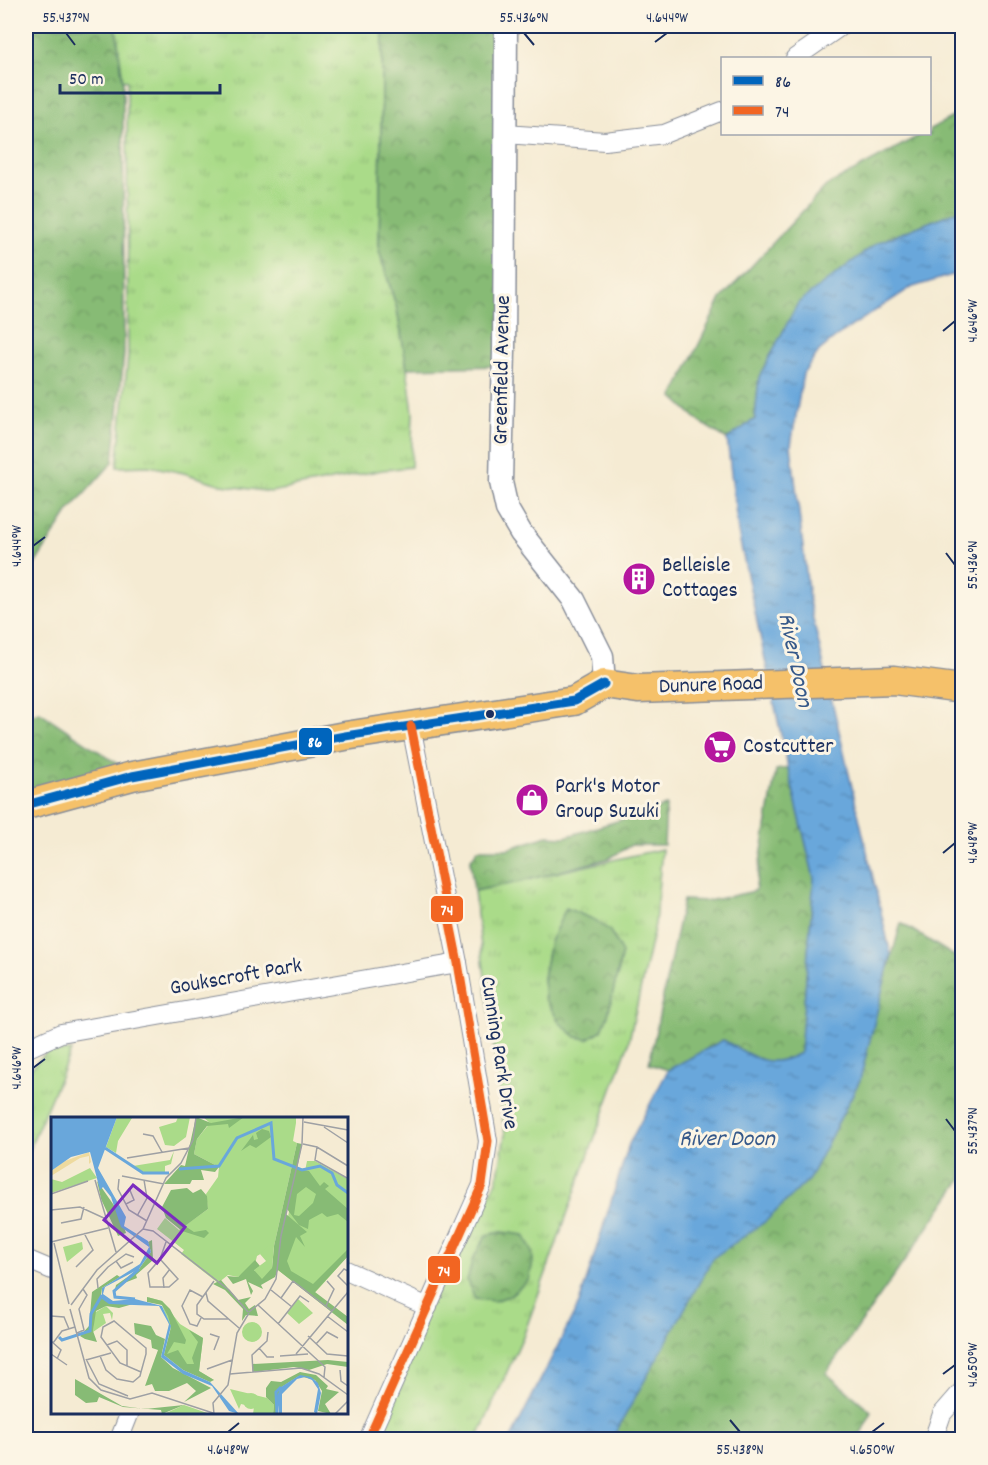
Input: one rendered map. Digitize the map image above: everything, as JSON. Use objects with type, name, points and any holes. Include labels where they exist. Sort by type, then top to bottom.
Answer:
[{"type":"main road","name":"Dunure Road","points":[[604,684],[638,689],[894,680],[963,689]]},
{"type":"main road","points":[[26,805],[132,776],[345,736],[574,701],[604,684]]},
{"type":"street","name":"Greenfield Avenue","points":[[506,26],[501,482],[507,509],[521,533],[574,600],[602,656],[604,684]]},
{"type":"street","points":[[796,57],[841,26]]},
{"type":"street","points":[[505,134],[605,141],[664,134],[721,112]]},
{"type":"street","name":"Cunning Park Drive","points":[[368,1440],[482,1185],[489,1141],[458,963],[411,726]]},
{"type":"street","name":"Goukscroft Park","points":[[26,1049],[61,1033],[458,963]]},
{"type":"street","points":[[26,1259],[51,1270]]},
{"type":"street","points":[[348,1270],[428,1307]]},
{"type":"street","points":[[933,1440],[942,1414],[963,1391]]},
{"type":"street","points":[[119,1440],[130,1414]]},
{"type":"green space","points":[[26,26],[383,26],[379,250],[397,309],[407,368],[413,412],[411,467],[382,470],[271,492],[222,485],[184,473],[149,466],[117,467],[128,356],[127,81],[26,35]]},
{"type":"green space","points":[[26,26],[116,26],[123,82],[124,354],[113,462],[69,511],[26,578]]},
{"type":"green space","points":[[383,26],[506,26],[503,366],[407,368],[397,309],[379,250]]},
{"type":"green space","points":[[962,112],[962,209],[877,243],[759,377],[755,419],[727,439],[701,423],[673,397],[721,299],[826,186],[920,135],[931,135],[931,128]]},
{"type":"green space","points":[[40,712],[131,773],[26,804],[26,716]]},
{"type":"green space","points":[[788,768],[814,878],[800,1054],[788,1059],[768,1061],[751,1056],[723,1040],[668,1070],[649,1064],[683,900],[708,901],[755,891],[776,770]]},
{"type":"green space","points":[[666,806],[664,845],[631,845],[610,858],[520,882],[474,891],[470,861],[478,849],[508,849],[547,836],[565,837]]},
{"type":"green space","points":[[662,849],[655,924],[628,1045],[524,1334],[477,1439],[379,1440],[428,1307],[497,1181],[505,1135],[474,891]],"holes":[[[550,942],[619,970],[612,991],[545,999],[543,978]]]},
{"type":"green space","points":[[566,908],[595,920],[610,931],[622,953],[608,1015],[602,1030],[588,1039],[576,1037],[560,1023],[545,999],[543,978],[550,942]]},
{"type":"green space","points":[[901,923],[962,961],[962,1179],[826,1373],[872,1412],[858,1439],[605,1440],[665,1274],[872,1027]]},
{"type":"green space","points":[[71,1051],[26,1156],[26,1073],[47,1052]]},
{"type":"green space","points":[[502,1232],[524,1235],[532,1251],[533,1262],[529,1280],[509,1296],[494,1301],[475,1299],[467,1281],[472,1261],[486,1235]]},
{"type":"water","name":"River Doon","points":[[962,209],[962,272],[910,288],[841,333],[819,351],[803,374],[791,445],[810,606],[891,955],[860,1080],[809,1179],[766,1221],[713,1258],[612,1439],[510,1440],[579,1304],[629,1144],[668,1070],[723,1040],[752,1056],[769,1061],[778,1061],[800,1053],[814,878],[738,532],[727,439],[755,419],[759,377],[798,303],[877,243]]},
{"type":"transit line","name":"86","points":[[26,805],[132,776],[345,736],[574,701],[604,684]]},
{"type":"transit line","name":"74","points":[[368,1440],[482,1185],[488,1141],[458,963],[411,726]]},
{"type":"place","name":"Belleisle Cottages","points":[[639,579]]},
{"type":"place","name":"Costcutter","points":[[720,747]]},
{"type":"place","name":"Park's Motor Group Suzuki","points":[[532,800]]}]
